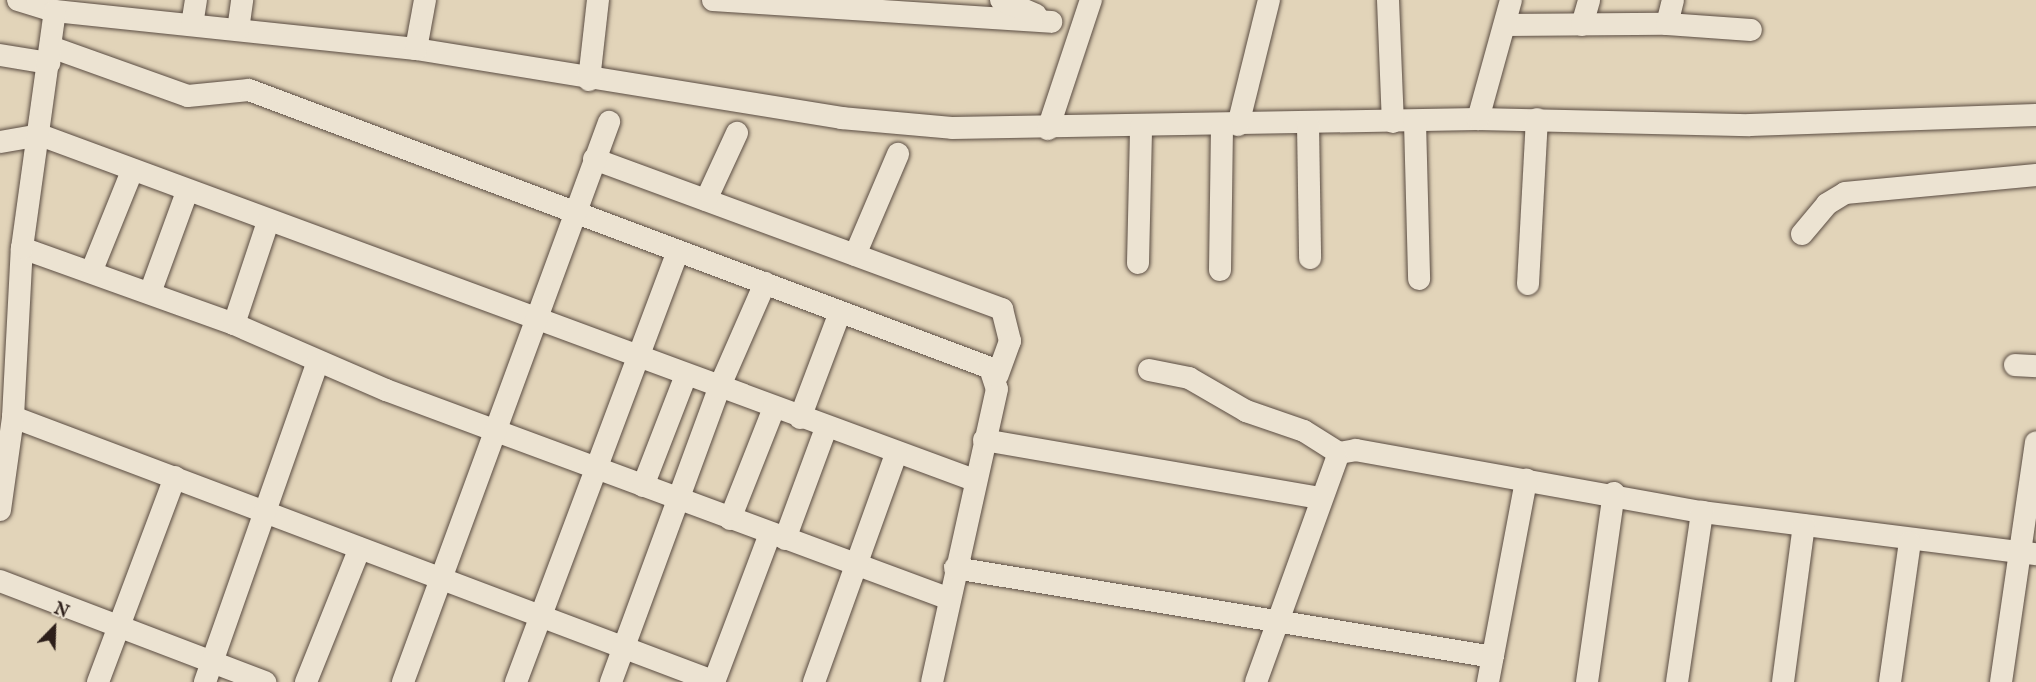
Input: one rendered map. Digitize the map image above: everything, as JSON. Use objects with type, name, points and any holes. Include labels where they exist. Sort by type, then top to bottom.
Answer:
[{"type":"street","points":[[18,0],[56,10],[416,49],[589,80],[841,118],[952,128],[1048,129],[1478,119],[1750,125],[2036,115]]},
{"type":"street","points":[[192,25],[196,0]]},
{"type":"street","points":[[238,30],[242,0]]},
{"type":"street","points":[[416,49],[425,0]]},
{"type":"street","points":[[589,80],[598,0]]},
{"type":"street","points":[[713,0],[1051,22]]},
{"type":"street","points":[[1001,0],[1077,32]]},
{"type":"street","points":[[1048,129],[1077,32],[1091,0]]},
{"type":"street","points":[[1220,270],[1230,125],[1269,0]]},
{"type":"street","points":[[1388,0],[1404,122],[1419,279]]},
{"type":"street","points":[[1478,119],[1511,0]]},
{"type":"street","points":[[1582,25],[1589,0]]},
{"type":"street","points":[[1667,24],[1673,0]]},
{"type":"street","points":[[0,510],[9,403],[11,303],[40,135],[56,10]]},
{"type":"street","points":[[1505,25],[1667,24],[1750,30]]},
{"type":"street","points":[[0,55],[50,55],[188,96],[249,90],[982,364],[997,376]]},
{"type":"street","points":[[1528,284],[1537,119]]},
{"type":"street","points":[[403,682],[444,577],[533,316],[609,122]]},
{"type":"street","points":[[1308,124],[1310,258]]},
{"type":"street","points":[[1138,263],[1141,127]]},
{"type":"street","points":[[706,200],[737,133]]},
{"type":"street","points":[[0,142],[40,135],[268,222],[533,316],[896,454],[974,480]]},
{"type":"street","points":[[855,255],[898,154]]},
{"type":"street","points":[[594,159],[1002,309],[1010,341],[997,376],[947,598],[932,682]]},
{"type":"street","points":[[92,270],[132,171]]},
{"type":"street","points":[[1802,234],[1827,204],[1845,193],[2007,182],[2036,175]]},
{"type":"street","points":[[150,293],[187,192]]},
{"type":"street","points":[[234,324],[268,222]]},
{"type":"street","points":[[22,248],[92,270],[234,324],[318,362],[678,500],[947,598]]},
{"type":"street","points":[[516,682],[678,251]]},
{"type":"street","points":[[610,682],[719,388],[765,284]]},
{"type":"street","points":[[800,418],[840,312]]},
{"type":"street","points":[[208,672],[318,362]]},
{"type":"street","points":[[1149,370],[1189,378],[1246,411],[1304,430],[1339,453],[1356,450],[1614,494],[1702,512],[1910,542],[2030,553]]},
{"type":"street","points":[[642,486],[686,375]]},
{"type":"street","points":[[9,403],[175,477],[360,548],[444,577],[714,682],[826,428]]},
{"type":"street","points":[[730,519],[774,408]]},
{"type":"street","points":[[984,440],[1319,498]]},
{"type":"street","points":[[2001,682],[2030,553],[2036,443]]},
{"type":"street","points":[[1256,682],[1319,498],[1339,453]]},
{"type":"street","points":[[814,682],[896,454]]},
{"type":"street","points":[[98,682],[121,627],[175,477]]},
{"type":"street","points":[[1488,682],[1526,480]]},
{"type":"street","points":[[1587,682],[1614,494]]},
{"type":"street","points":[[1677,682],[1702,512]]},
{"type":"street","points":[[1783,682],[1804,525]]},
{"type":"street","points":[[1890,682],[1910,542]]},
{"type":"street","points":[[306,682],[360,548]]},
{"type":"street","points":[[955,568],[1275,625],[1493,657]]},
{"type":"street","points":[[0,581],[121,627],[208,672],[265,682]]}]
